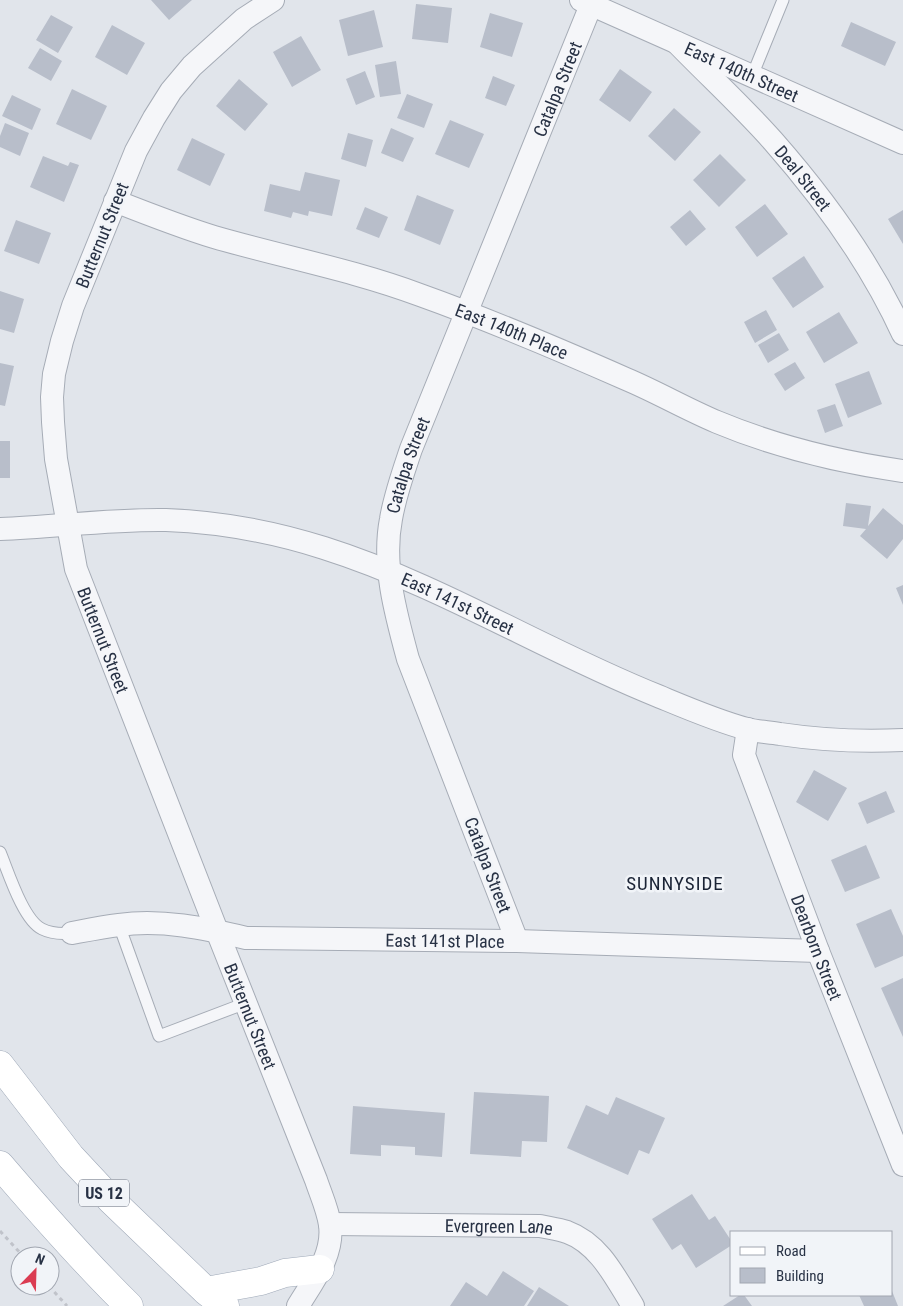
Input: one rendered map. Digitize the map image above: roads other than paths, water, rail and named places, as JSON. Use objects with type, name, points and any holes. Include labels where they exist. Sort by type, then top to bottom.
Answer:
[{"type":"main road","name":"US 12","points":[[0,1065],[71,1157],[112,1201],[215,1299]]},
{"type":"main road","points":[[0,1165],[57,1232],[129,1306]]},
{"type":"main road","points":[[215,1299],[284,1273],[320,1269]]},
{"type":"street","name":"Butternut Street","points":[[273,0],[244,19],[192,66],[171,91],[154,118],[136,151],[73,306],[54,374],[52,397],[55,450],[76,569],[316,1180],[330,1224],[329,1248],[320,1269],[298,1306]]},
{"type":"street","name":"East 140th Street","points":[[589,2],[903,143]]},
{"type":"street","name":"Catalpa Street","points":[[517,941],[408,659],[389,572],[390,521],[411,450],[589,2]]},
{"type":"street","name":"Deal Street","points":[[677,43],[772,140],[801,174],[874,278],[903,334]]},
{"type":"street","name":"East 140th Place","points":[[116,202],[215,237],[365,276],[466,312],[554,347],[716,422],[763,440],[856,464],[903,471]]},
{"type":"street","name":"East 141st Street","points":[[0,529],[166,520],[212,524],[291,538],[345,555],[433,590],[619,680],[693,711],[748,729],[801,737],[874,741],[903,740]]},
{"type":"street","name":"Dearborn Street","points":[[748,729],[744,755],[818,951],[903,1165]]},
{"type":"street","name":"East 141st Place","points":[[72,933],[119,925],[147,923],[217,931],[246,938],[517,941],[818,951]]},
{"type":"street","name":"Evergreen Lane","points":[[330,1224],[540,1226],[562,1231],[580,1239],[600,1256],[633,1306]]},
{"type":"lane","points":[[752,76],[783,0]]},
{"type":"lane","points":[[0,852],[31,921],[48,932],[57,934],[72,933]]},
{"type":"lane","points":[[119,925],[159,1036],[246,1004]]},
{"type":"district","name":"SUNNYSIDE","points":[[675,883]]}]
